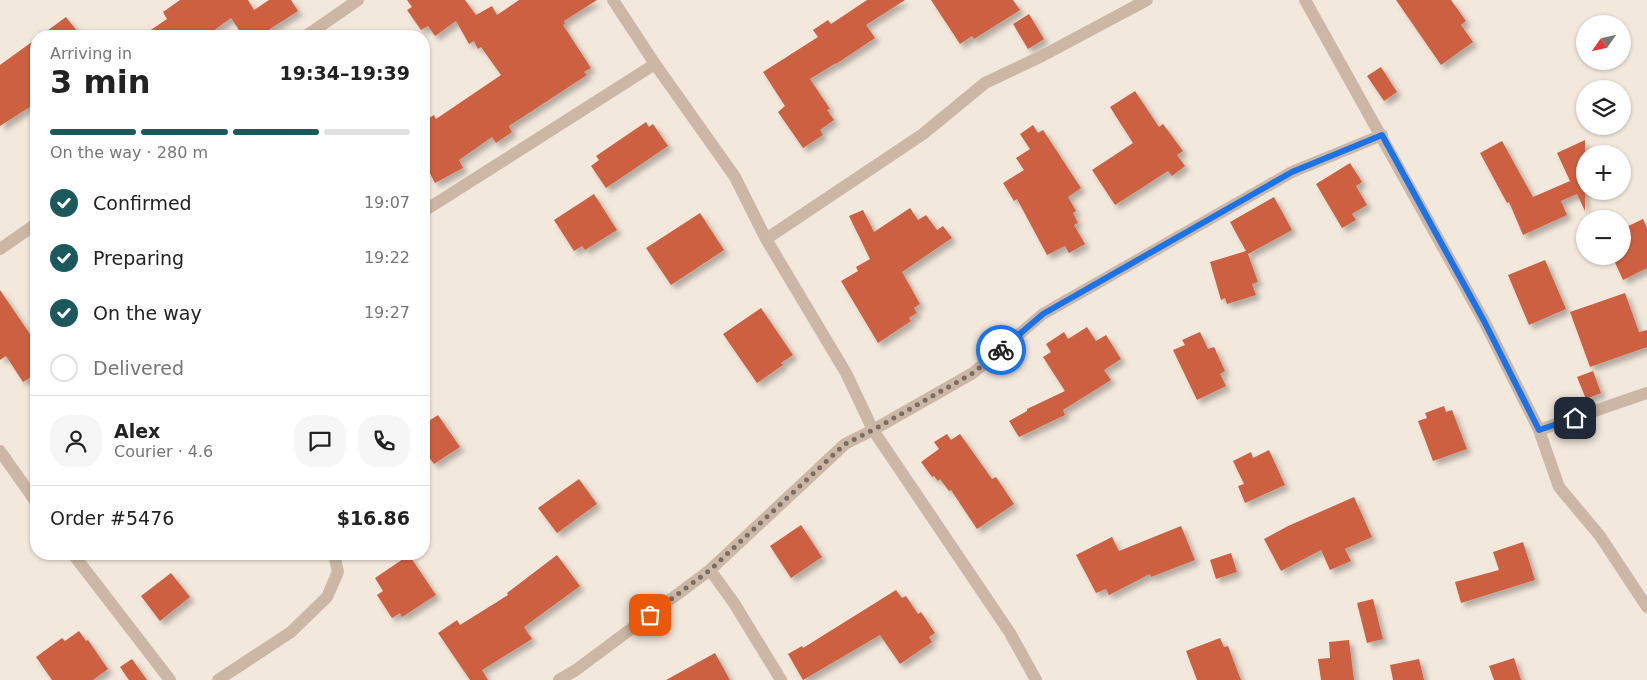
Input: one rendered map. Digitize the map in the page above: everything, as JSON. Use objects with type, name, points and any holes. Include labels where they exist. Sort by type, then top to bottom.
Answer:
[{"type":"street","points":[[315,30],[358,0]]},
{"type":"street","points":[[613,0],[655,64],[735,177],[766,239],[846,373],[873,430],[1010,633],[1036,680]]},
{"type":"street","points":[[766,239],[923,134],[985,83],[1042,56],[1146,0]]},
{"type":"street","points":[[1305,0],[1382,135],[1484,321],[1539,430],[1559,487],[1600,536],[1647,607]]},
{"type":"street","points":[[430,206],[655,64]]},
{"type":"street","points":[[559,680],[576,670],[710,570],[845,444],[973,373],[1043,314],[1292,172],[1382,135]]},
{"type":"street","points":[[0,249],[30,228]]},
{"type":"street","points":[[1539,430],[1647,393]]},
{"type":"street","points":[[0,450],[30,493]]},
{"type":"street","points":[[78,560],[170,680]]},
{"type":"street","points":[[218,680],[291,632],[327,597],[338,572],[335,560]]},
{"type":"street","points":[[710,570],[734,603],[781,680]]},
{"type":"building","points":[[180,0],[248,0],[254,10],[269,0],[291,0],[298,11],[268,30],[239,30],[231,18],[214,30],[151,30],[167,19],[163,12]]},
{"type":"building","points":[[407,0],[465,0],[476,15],[492,6],[497,15],[519,0],[597,0],[564,21],[565,24],[563,25],[591,68],[584,72],[587,75],[509,126],[512,132],[496,143],[492,137],[459,160],[463,168],[435,183],[430,173],[430,117],[434,115],[436,119],[501,75],[481,47],[478,49],[474,41],[469,44],[456,21],[435,36],[428,26],[421,30],[407,10],[412,7]]},
{"type":"building","points":[[867,0],[905,0],[866,25],[875,38],[810,79],[830,109],[827,110],[834,120],[820,130],[823,135],[803,148],[778,112],[785,106],[763,72],[818,37],[813,30],[828,20],[831,24]]},
{"type":"building","points":[[931,0],[1013,0],[1020,10],[974,39],[972,36],[960,44]]},
{"type":"building","points":[[1396,0],[1451,0],[1466,21],[1461,25],[1473,42],[1441,65]]},
{"type":"building","points":[[1029,14],[1044,39],[1028,49],[1013,24]]},
{"type":"building","points":[[66,17],[76,30],[48,30]]},
{"type":"building","points":[[30,43],[30,107],[0,126],[0,65]]},
{"type":"building","points":[[1381,67],[1397,92],[1384,101],[1367,76]]},
{"type":"building","points":[[1135,91],[1159,127],[1163,124],[1183,151],[1177,155],[1185,166],[1172,176],[1168,171],[1115,205],[1092,170],[1133,143],[1110,107]]},
{"type":"building","points":[[646,122],[649,127],[653,124],[668,146],[606,188],[591,166],[599,160],[596,156]]},
{"type":"building","points":[[1033,125],[1038,133],[1043,130],[1081,188],[1068,197],[1076,211],[1073,213],[1078,223],[1074,225],[1085,244],[1069,253],[1065,246],[1047,255],[1017,199],[1014,201],[1003,183],[1024,170],[1016,158],[1030,149],[1020,134]]},
{"type":"building","points":[[1585,140],[1585,145],[1576,145],[1576,194],[1561,201],[1567,215],[1523,235],[1509,202],[1507,203],[1480,153],[1502,141],[1533,197],[1570,181],[1557,153]]},
{"type":"building","points":[[1350,163],[1362,182],[1356,186],[1367,205],[1352,214],[1356,220],[1342,228],[1316,184]]},
{"type":"building","points":[[594,194],[617,230],[585,250],[582,246],[574,251],[554,220]]},
{"type":"building","points":[[1274,197],[1292,230],[1248,254],[1258,282],[1252,284],[1256,295],[1227,304],[1225,298],[1221,300],[1210,262],[1246,251],[1230,222]]},
{"type":"building","points":[[1580,200],[1585,200],[1585,210]]},
{"type":"building","points":[[910,208],[918,220],[926,215],[937,230],[943,226],[952,238],[902,272],[920,304],[914,308],[917,313],[909,318],[911,321],[878,343],[841,281],[858,271],[856,267],[870,259],[849,216],[863,210],[874,232]]},
{"type":"building","points":[[700,213],[724,250],[671,285],[646,248]]},
{"type":"building","points":[[1643,219],[1647,228],[1647,268],[1623,280],[1616,265],[1631,265],[1631,225]]},
{"type":"building","points":[[1545,260],[1566,309],[1529,325],[1508,275]]},
{"type":"building","points":[[0,290],[30,334],[30,378],[23,382],[6,356],[0,360]]},
{"type":"building","points":[[1625,293],[1639,332],[1647,330],[1647,347],[1590,367],[1570,312]]},
{"type":"building","points":[[761,308],[793,355],[781,363],[783,365],[757,383],[723,334]]},
{"type":"building","points":[[1087,327],[1096,341],[1106,335],[1121,359],[1104,370],[1111,380],[1063,410],[1065,415],[1019,437],[1009,421],[1027,411],[1027,409],[1065,391],[1043,357],[1051,352],[1046,344],[1064,332],[1068,339]]},
{"type":"building","points":[[1200,332],[1208,349],[1214,347],[1225,371],[1220,374],[1226,386],[1197,400],[1173,350],[1185,345],[1182,340]]},
{"type":"building","points":[[1593,371],[1601,393],[1586,399],[1577,377]]},
{"type":"building","points":[[1444,406],[1446,412],[1452,410],[1467,449],[1433,461],[1418,421],[1427,418],[1425,413]]},
{"type":"building","points":[[438,415],[460,447],[434,464],[430,458],[430,420]]},
{"type":"building","points":[[947,434],[951,440],[960,434],[992,479],[996,477],[1014,504],[977,529],[951,490],[949,491],[940,479],[938,481],[934,476],[932,477],[921,462],[939,449],[934,442]]},
{"type":"building","points":[[1269,450],[1285,485],[1245,503],[1238,486],[1244,484],[1233,461],[1251,452],[1253,458]]},
{"type":"building","points":[[579,479],[597,504],[557,533],[538,508]]},
{"type":"building","points":[[1354,497],[1372,537],[1345,549],[1351,561],[1330,570],[1321,550],[1281,571],[1264,539],[1288,526]]},
{"type":"building","points":[[801,525],[822,557],[791,578],[770,546]]},
{"type":"building","points":[[1181,526],[1195,560],[1151,577],[1150,574],[1109,595],[1106,589],[1096,593],[1076,555],[1112,537],[1119,551]]},
{"type":"building","points":[[1523,542],[1535,580],[1461,603],[1455,582],[1499,570],[1493,552]]},
{"type":"building","points":[[1231,553],[1237,572],[1216,579],[1210,560]]},
{"type":"building","points":[[557,555],[580,586],[524,627],[532,639],[482,670],[488,680],[470,680],[438,633],[457,620],[460,625],[508,595],[507,593]]},
{"type":"building","points":[[402,560],[412,560],[436,595],[402,617],[400,613],[392,618],[377,595],[383,591],[375,578]]},
{"type":"building","points":[[171,573],[190,597],[160,621],[141,596]]},
{"type":"building","points":[[896,590],[902,598],[906,596],[918,614],[921,612],[935,633],[929,637],[932,642],[900,664],[880,635],[803,680],[788,654],[802,646],[803,648]]},
{"type":"building","points":[[1373,599],[1383,639],[1367,643],[1357,603]]},
{"type":"building","points":[[79,631],[86,641],[88,640],[108,669],[93,680],[52,680],[36,657],[62,638],[65,641]]},
{"type":"building","points":[[1220,638],[1224,647],[1228,646],[1241,680],[1197,680],[1186,651]]},
{"type":"building","points":[[1349,640],[1354,680],[1321,680],[1318,659],[1330,658],[1329,642]]},
{"type":"building","points":[[715,653],[730,680],[666,680]]},
{"type":"building","points":[[1514,658],[1521,680],[1494,680],[1489,666]]},
{"type":"building","points":[[132,659],[147,680],[129,680],[120,667]]},
{"type":"building","points":[[1419,659],[1424,680],[1393,680],[1390,665]]},
{"type":"way so far","points":[[650,615],[710,570],[845,444],[973,373],[1001,350]]},
{"type":"route","points":[[1001,350],[1043,314],[1292,172],[1382,135],[1484,321],[1539,430],[1575,418]]}]
